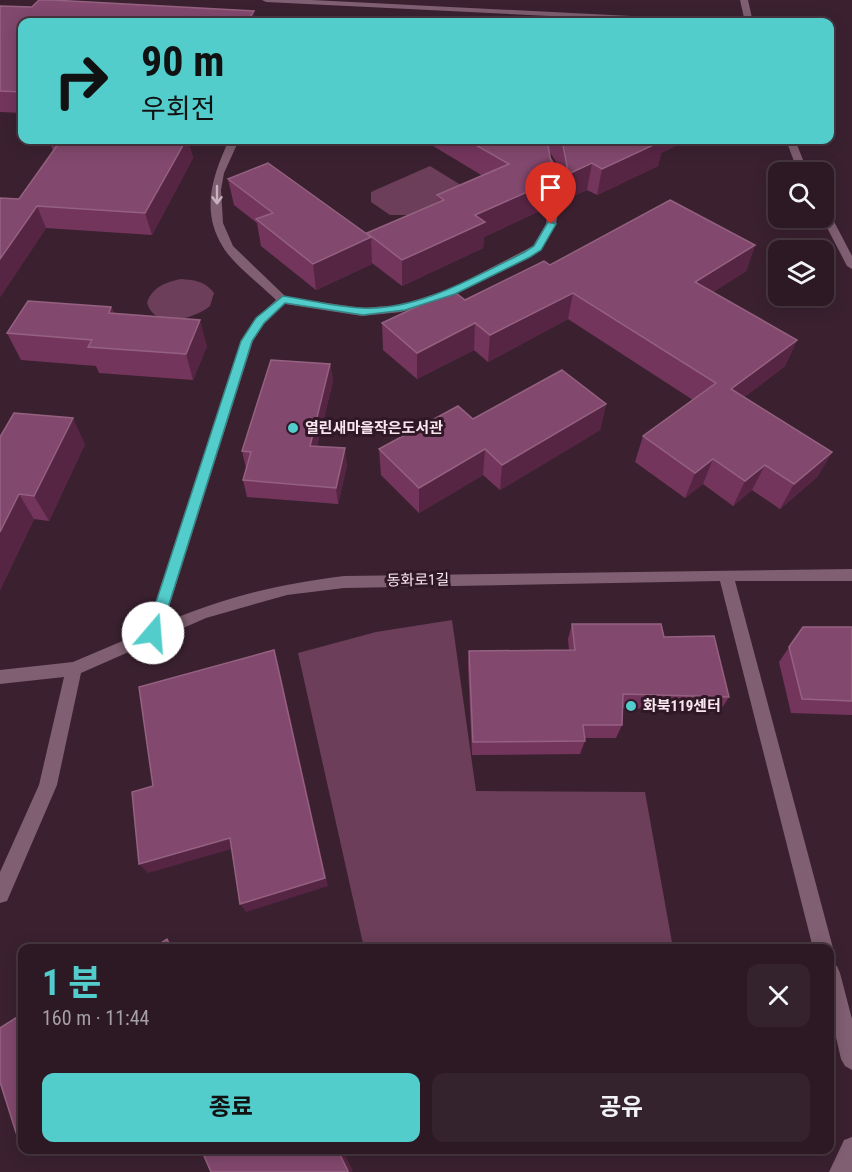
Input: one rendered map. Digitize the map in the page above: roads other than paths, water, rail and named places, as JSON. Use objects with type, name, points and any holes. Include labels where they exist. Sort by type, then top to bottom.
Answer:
[{"type":"street","points":[[266,0],[437,12],[601,18]]},
{"type":"street","points":[[744,0],[748,18]]},
{"type":"street","points":[[232,144],[219,173],[216,190],[218,223],[231,250],[283,300],[363,312],[401,308],[452,292],[537,248],[551,224],[556,193],[551,165],[538,144]]},
{"type":"street","points":[[792,144],[799,162]]},
{"type":"street","points":[[832,228],[852,266]]},
{"type":"street","points":[[153,633],[247,341],[260,321],[283,300]]},
{"type":"street","points":[[726,575],[822,944]]},
{"type":"street","name":"동화로1길","points":[[0,677],[74,669],[202,613],[287,589],[344,582],[852,575]]},
{"type":"street","points":[[0,894],[48,785],[74,669]]},
{"type":"street","points":[[834,989],[852,1059]]},
{"type":"street","points":[[840,1172],[852,1148]]},
{"type":"place","name":"열린새마을작은도서관","points":[[293,428]]},
{"type":"place","name":"화북119센터","points":[[631,706]]}]
